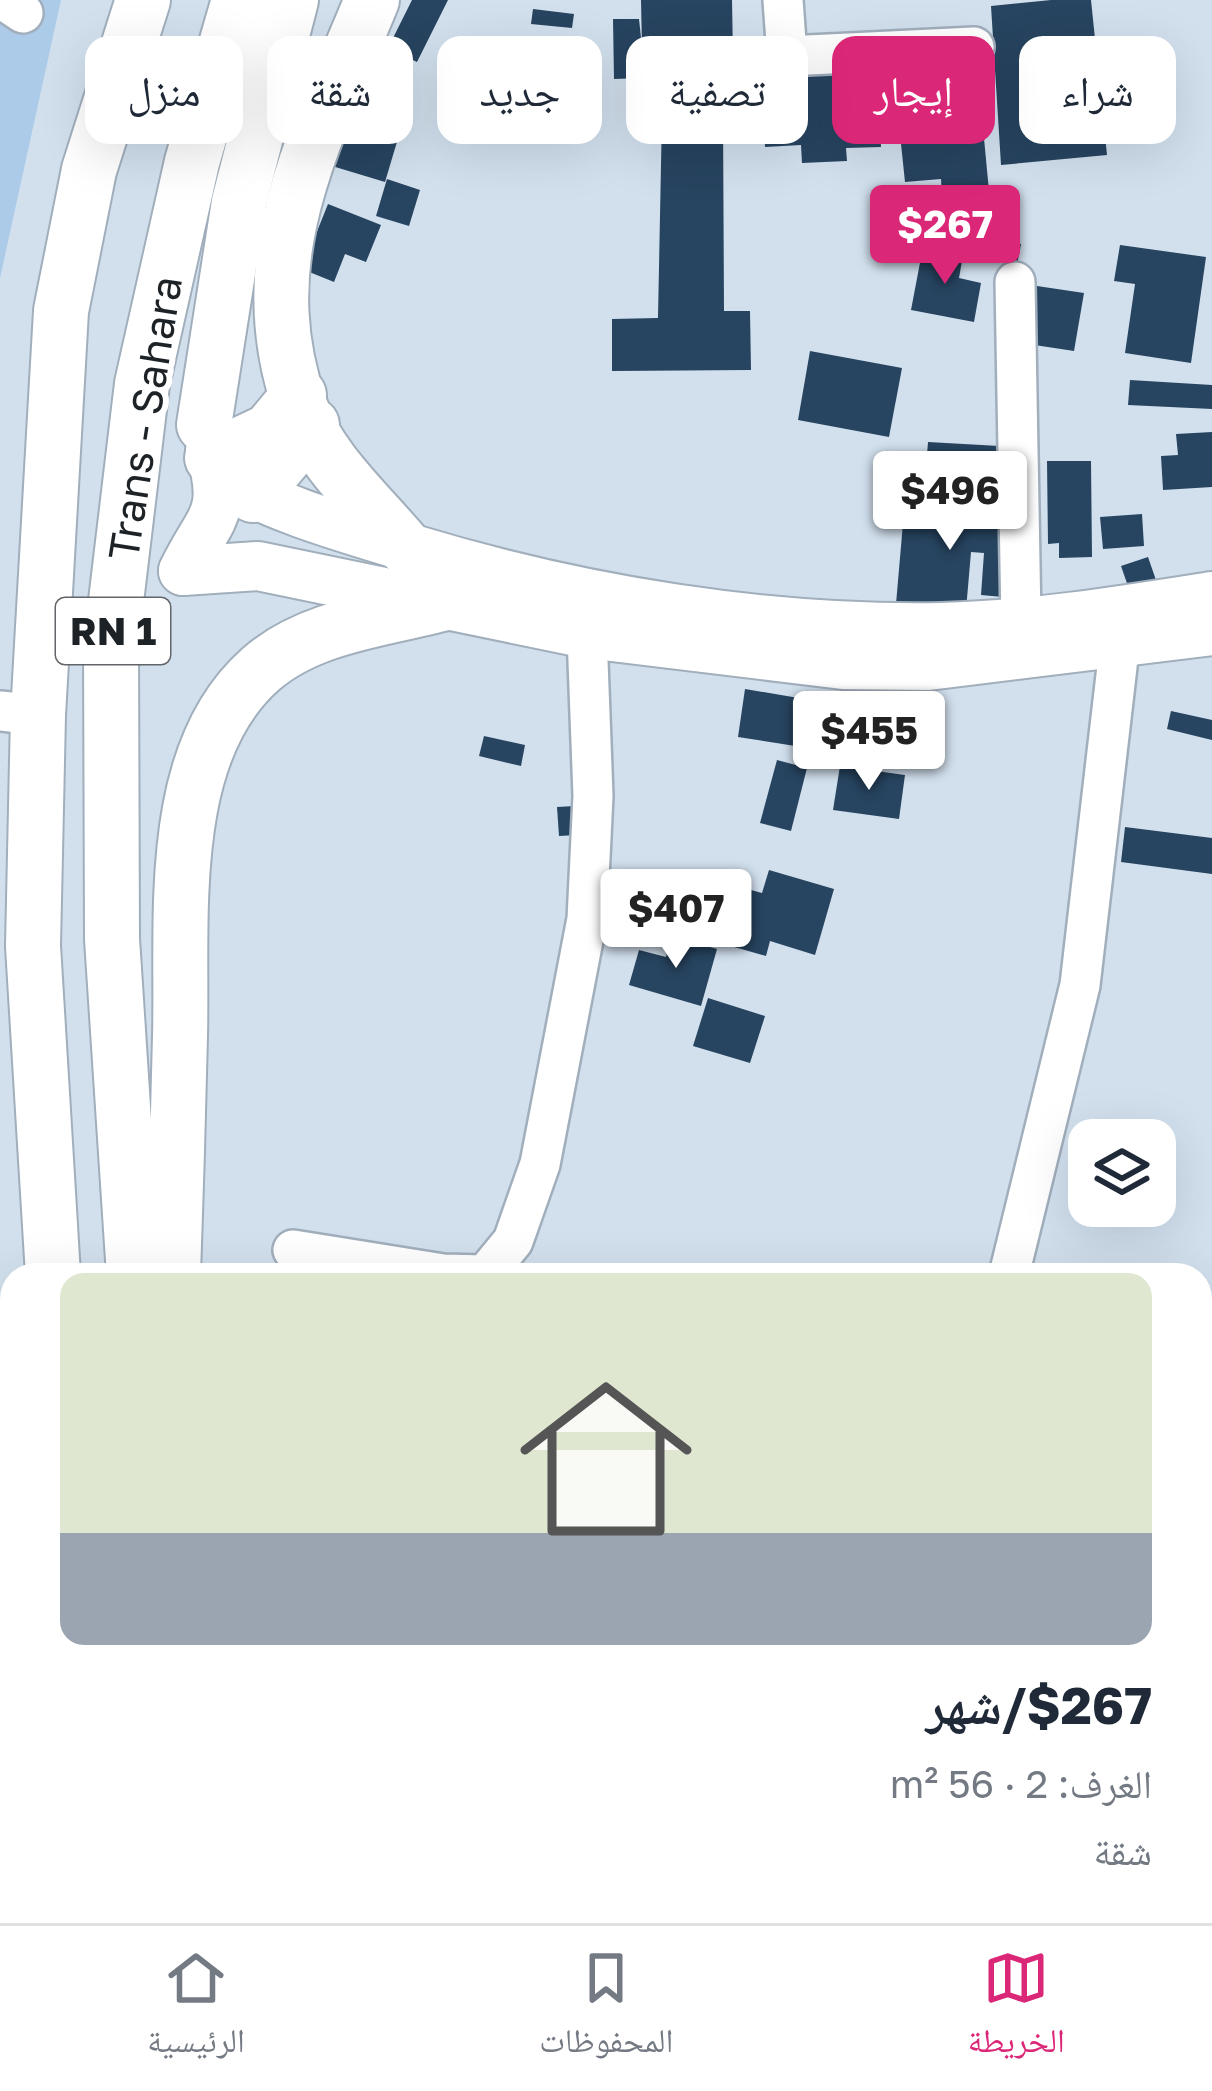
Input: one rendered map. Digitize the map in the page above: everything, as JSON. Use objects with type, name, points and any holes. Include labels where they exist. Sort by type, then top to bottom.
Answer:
[{"type":"highway","name":"Trans - Sahara","points":[[52,1263],[19,713],[61,311],[89,170],[143,0]]},
{"type":"highway","name":"Trans - Sahara","points":[[133,1263],[112,939],[112,643],[142,384],[192,162],[239,0]]},
{"type":"highway","points":[[222,463],[239,202],[291,0]]},
{"type":"highway","points":[[372,0],[293,195],[279,263],[280,319],[305,410],[329,456],[405,547]]},
{"type":"highway","points":[[222,463],[305,410]]},
{"type":"highway","points":[[173,1263],[184,867],[211,740],[241,691],[287,651],[331,631],[450,602]]},
{"type":"main road","points":[[222,463],[280,509],[557,589],[677,607],[878,627],[1021,620],[1212,631]]},
{"type":"main road","points":[[222,463],[219,512],[183,571],[258,566],[450,602],[586,634],[875,666],[928,666],[1121,628],[1212,596]]},
{"type":"street","points":[[783,0],[787,56],[832,54]]},
{"type":"street","points":[[1015,282],[1021,620]]},
{"type":"street","points":[[1013,1263],[1087,942],[1121,628]]},
{"type":"street","points":[[495,1263],[513,1241],[540,1164],[587,919],[593,796],[586,634]]},
{"type":"street","points":[[27,1263],[42,1120]]},
{"type":"street","points":[[293,1250],[374,1263]]},
{"type":"shaded area","points":[[0,0],[61,0],[0,278]]},
{"type":"building","points":[[412,0],[448,0],[417,62],[413,60],[413,36],[394,36]]},
{"type":"building","points":[[641,0],[732,0],[733,36],[642,36]]},
{"type":"building","points":[[1091,0],[1095,36],[1019,36],[1019,144],[1106,144],[1107,155],[1001,165],[991,6]]},
{"type":"building","points":[[533,9],[574,14],[572,28],[531,24]]},
{"type":"building","points":[[613,19],[639,19],[641,36],[626,36],[626,79],[614,79]]},
{"type":"building","points":[[832,75],[832,144],[881,147],[846,148],[847,161],[802,163],[801,145],[765,147],[808,144],[808,76]]},
{"type":"building","points":[[339,144],[396,144],[385,182],[332,166]]},
{"type":"building","points":[[661,144],[723,144],[724,311],[750,311],[751,370],[612,371],[612,319],[658,318]]},
{"type":"building","points":[[901,144],[985,144],[989,191],[942,196],[941,179],[905,182]]},
{"type":"building","points":[[387,179],[420,190],[409,226],[376,216]]},
{"type":"building","points":[[328,204],[381,225],[366,262],[345,254],[334,282],[302,269]]},
{"type":"building","points":[[997,240],[1021,244],[1017,265],[993,261]]},
{"type":"building","points":[[1120,245],[1206,257],[1191,363],[1125,353],[1135,284],[1114,281]]},
{"type":"building","points":[[923,247],[963,255],[959,278],[981,283],[974,322],[911,310]]},
{"type":"building","points":[[1037,286],[1084,293],[1074,351],[1028,344]]},
{"type":"building","points":[[810,351],[902,368],[889,437],[798,420]]},
{"type":"building","points":[[1130,380],[1212,385],[1212,409],[1128,405]]},
{"type":"building","points":[[1212,432],[1212,487],[1163,490],[1161,456],[1178,455],[1176,434]]},
{"type":"building","points":[[928,442],[999,446],[996,498],[924,494]]},
{"type":"building","points":[[1047,461],[1091,461],[1092,557],[1059,558],[1059,543],[1048,544]]},
{"type":"building","points":[[905,500],[1010,509],[1003,597],[981,595],[984,553],[971,552],[966,610],[896,604]]},
{"type":"building","points":[[1142,514],[1144,546],[1103,549],[1100,517]]},
{"type":"building","points":[[1148,557],[1157,583],[1130,592],[1121,566]]},
{"type":"building","points":[[745,689],[816,701],[808,748],[738,737]]},
{"type":"building","points":[[1171,711],[1212,720],[1212,740],[1167,729]]},
{"type":"building","points":[[484,736],[525,745],[521,766],[479,756]]},
{"type":"building","points":[[777,760],[807,768],[791,831],[760,823]]},
{"type":"building","points":[[840,766],[905,775],[899,819],[833,810]]},
{"type":"building","points":[[575,806],[577,835],[559,836],[557,807]]},
{"type":"building","points":[[1125,827],[1212,838],[1212,874],[1121,862]]},
{"type":"building","points":[[769,870],[834,889],[815,955],[770,941],[766,956],[717,942],[733,885],[762,893]]},
{"type":"building","points":[[671,936],[717,949],[701,1006],[629,985],[639,950],[666,957]]},
{"type":"building","points":[[708,998],[765,1016],[750,1063],[693,1046]]}]
